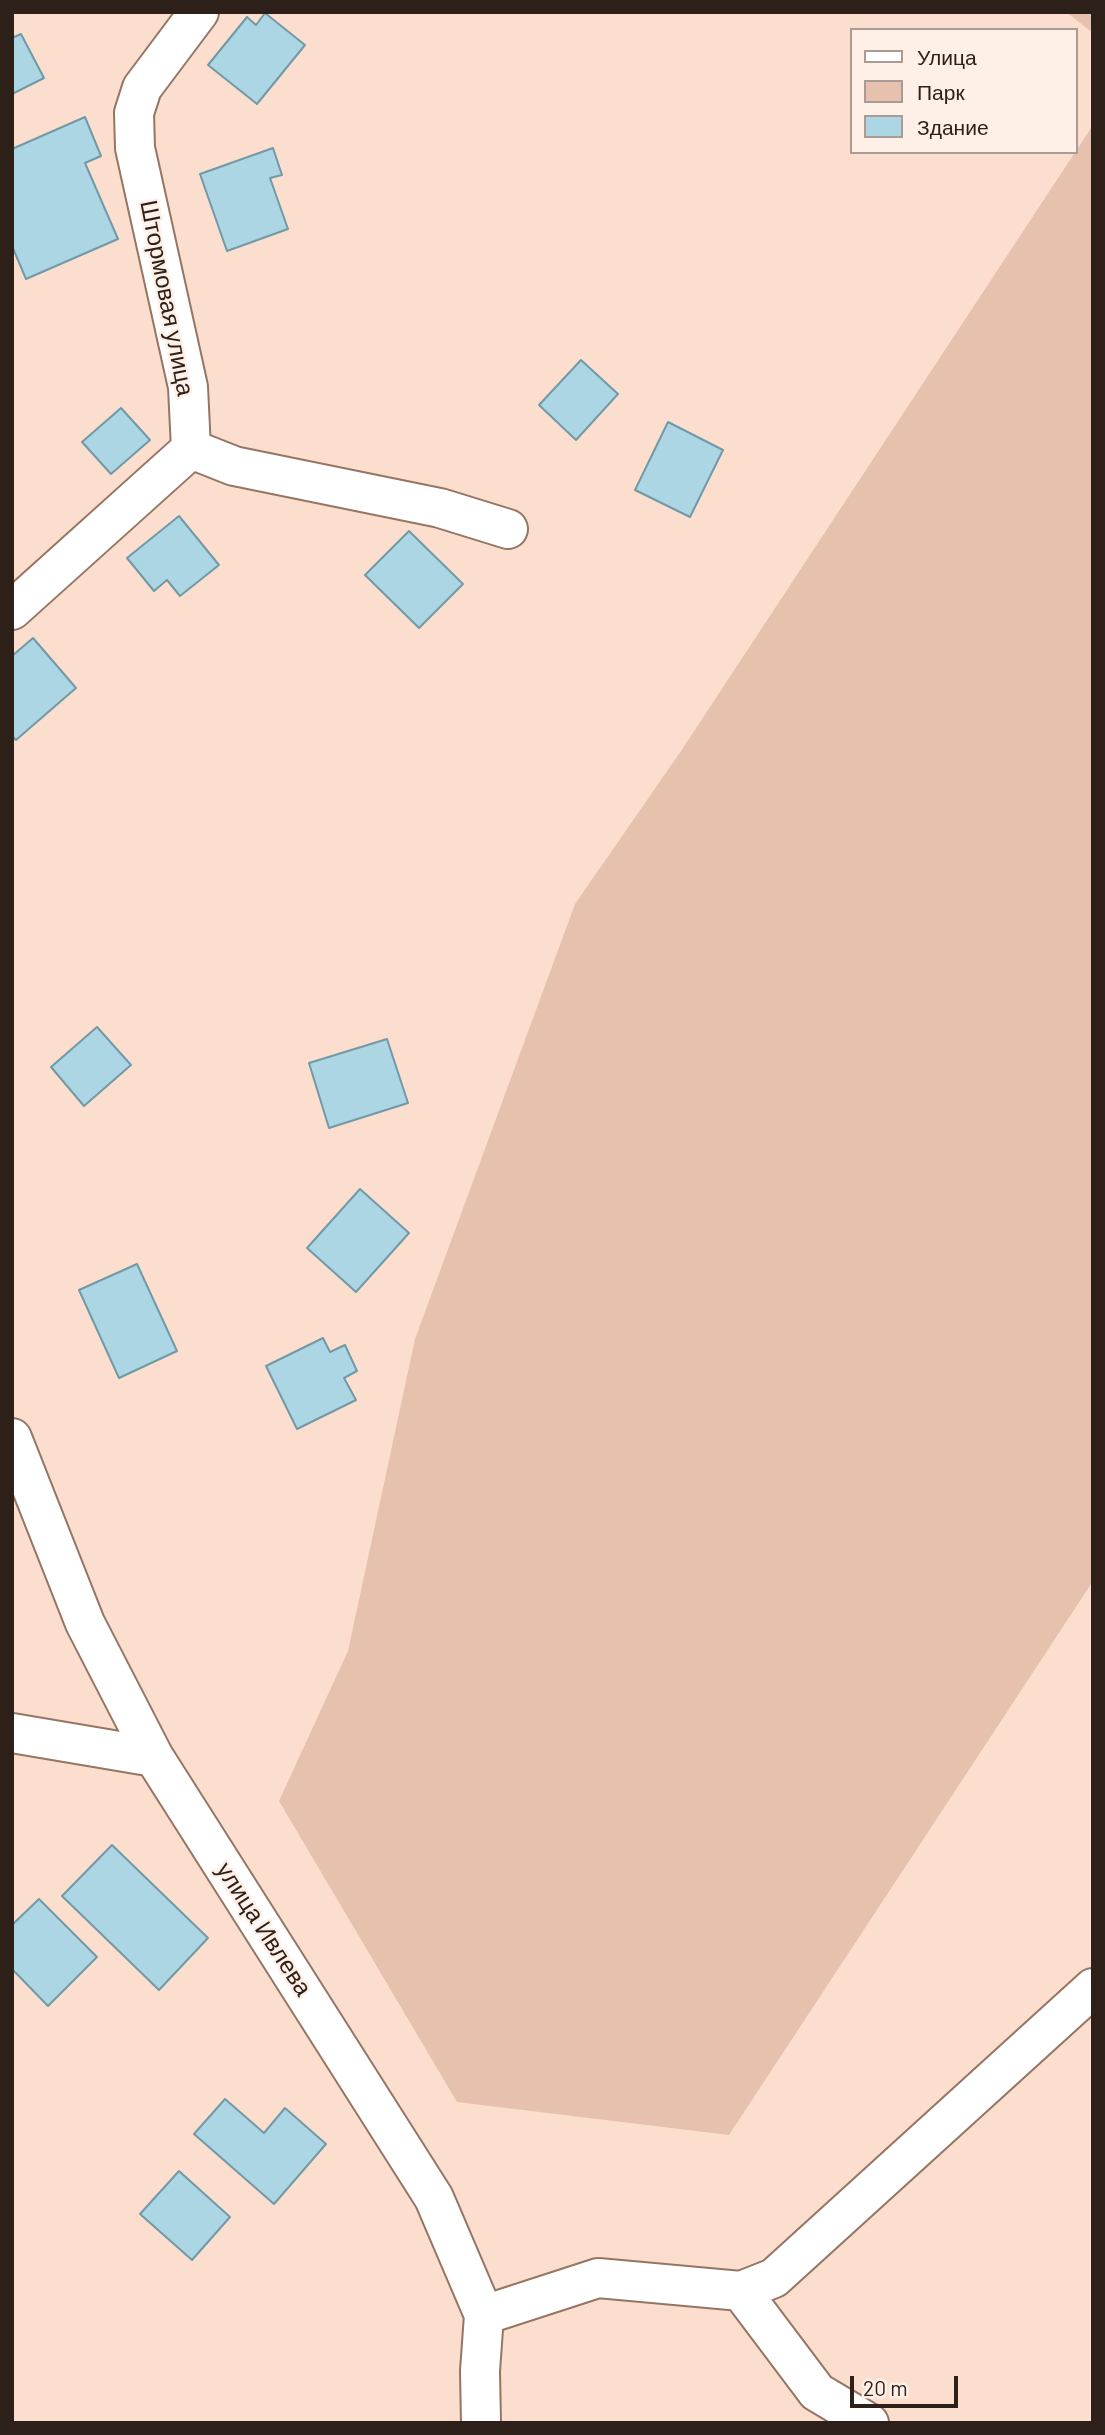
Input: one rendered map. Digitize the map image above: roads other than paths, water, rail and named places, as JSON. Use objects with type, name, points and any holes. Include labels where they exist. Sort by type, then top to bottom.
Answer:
[{"type":"street","name":"Штормовая улица","points":[[191,449],[188,387],[135,148],[134,113],[142,88],[199,12]]},
{"type":"street","points":[[12,610],[191,449],[234,466],[440,508],[508,529]]},
{"type":"street","name":"улица Ивлева","points":[[12,1438],[85,1623],[154,1757],[434,2198],[484,2315],[480,2371],[481,2423]]},
{"type":"street","points":[[12,1733],[154,1757]]},
{"type":"street","points":[[484,2315],[598,2278],[741,2291],[774,2278],[1093,1988]]},
{"type":"street","points":[[741,2291],[817,2392],[869,2423]]}]
